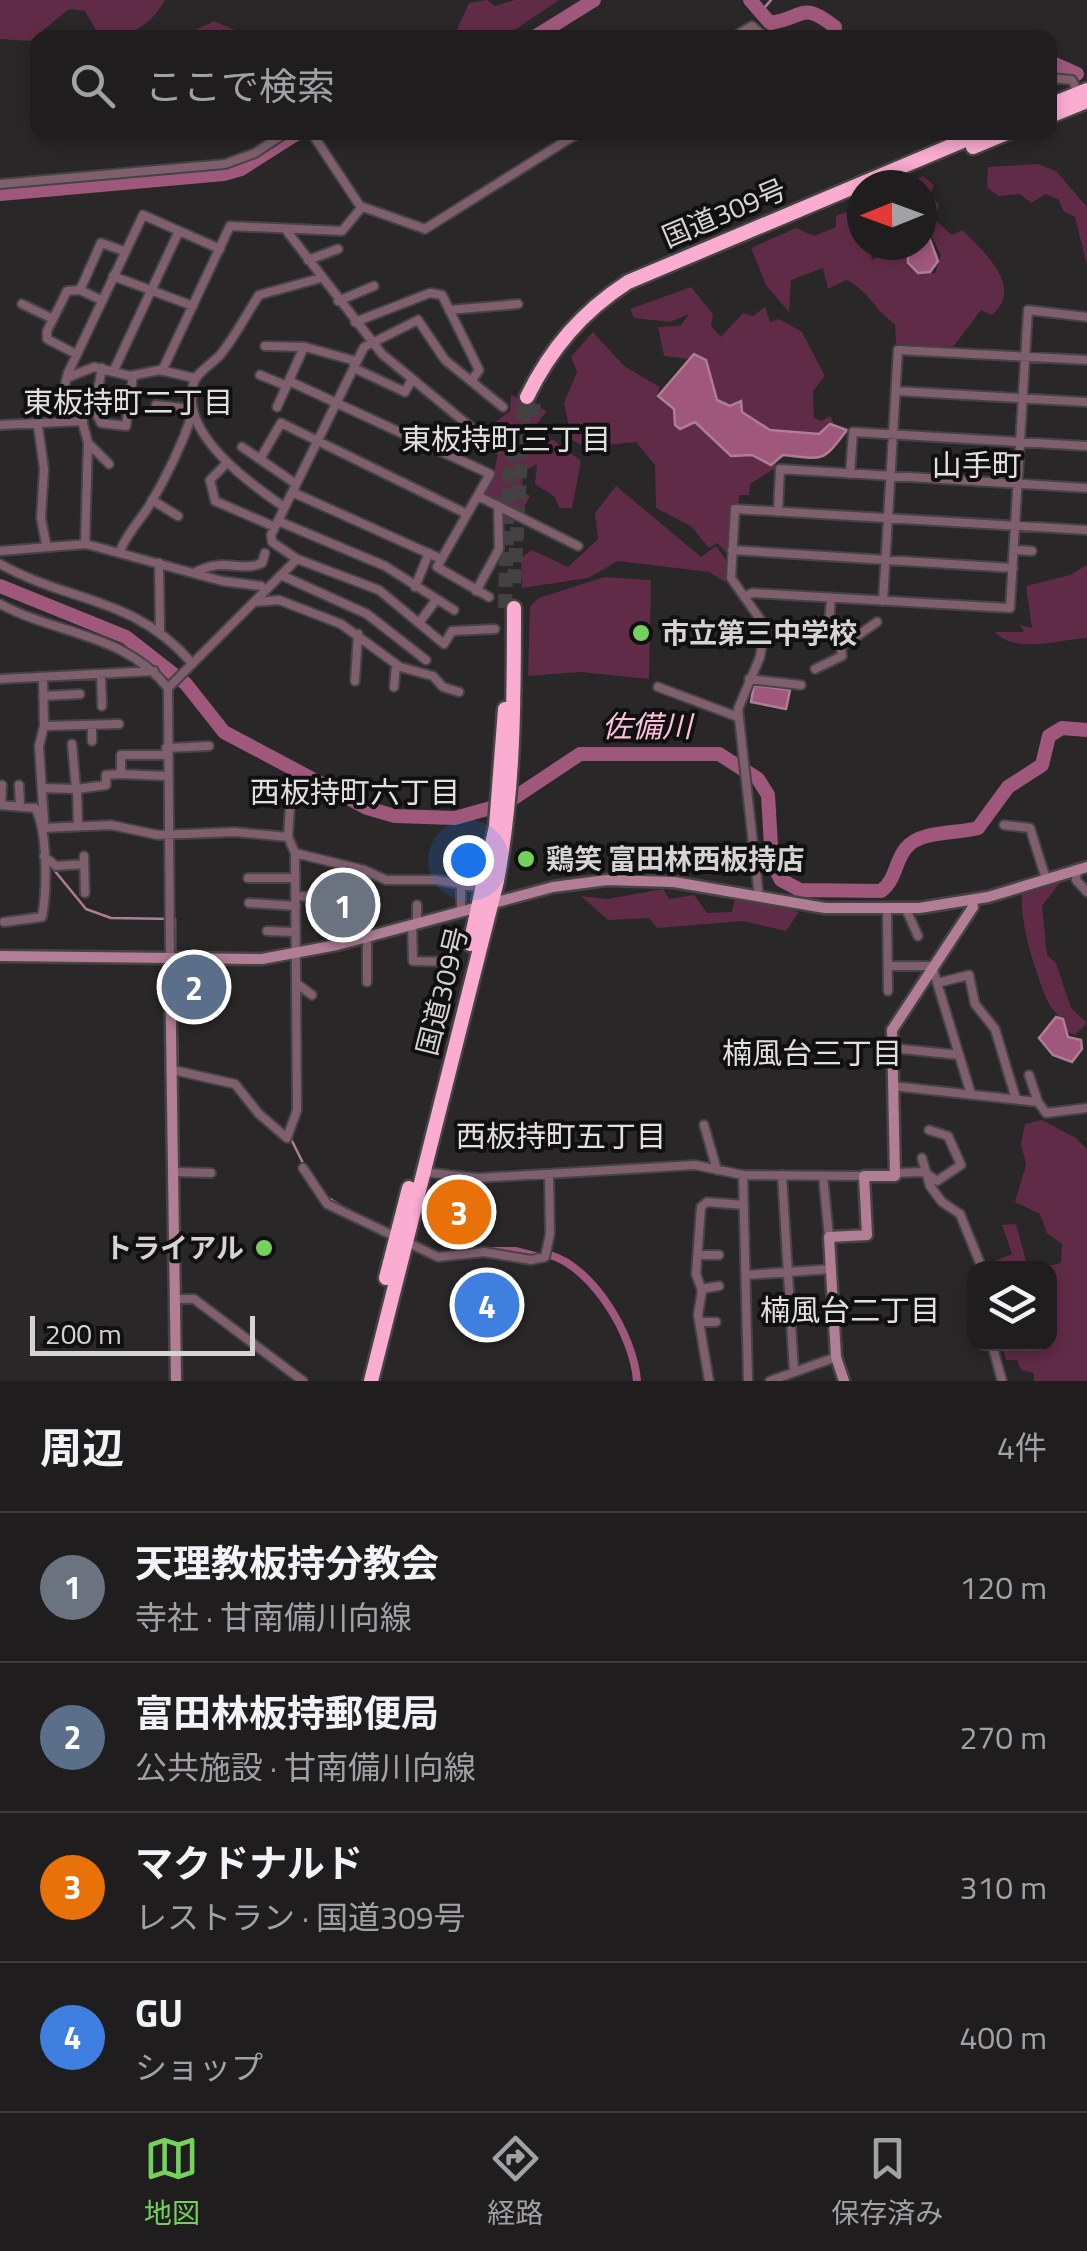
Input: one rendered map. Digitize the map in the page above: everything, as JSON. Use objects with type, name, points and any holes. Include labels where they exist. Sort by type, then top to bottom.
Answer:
[{"type":"highway","points":[[1057,104],[1084,97]]},
{"type":"highway","points":[[1057,112],[1084,97]]},
{"type":"highway","name":"国道309号","points":[[894,170],[965,140]]},
{"type":"highway","points":[[917,170],[990,140]]},
{"type":"highway","name":"国道309号","points":[[847,190],[628,282],[590,310],[561,339],[531,398],[566,346],[628,292],[847,198]]},
{"type":"highway","name":"国道309号","points":[[361,1381],[422,1172],[498,844],[509,759],[509,608]]},
{"type":"highway","name":"国道309号","points":[[370,1381],[484,906],[483,888],[498,844]]},
{"type":"main road","points":[[0,956],[246,961],[367,937],[566,885],[625,880],[826,908],[887,910],[972,901],[1081,871]]},
{"type":"main road","points":[[844,1381],[836,1357],[829,1238],[866,1235],[864,1176],[895,1173],[892,1030],[972,907],[972,901]]},
{"type":"main road","points":[[170,960],[176,1381]]},
{"type":"street","points":[[1057,79],[1072,80],[1084,97]]},
{"type":"street","points":[[0,184],[225,164],[256,153],[275,140]]},
{"type":"street","points":[[317,140],[362,207],[425,229],[567,140]]},
{"type":"street","points":[[162,371],[230,226],[345,230],[362,207]]},
{"type":"street","points":[[85,544],[88,443],[82,421],[63,392],[76,354],[143,214],[220,249]]},
{"type":"street","points":[[286,230],[373,345],[496,448]]},
{"type":"street","points":[[113,372],[179,231]]},
{"type":"street","points":[[80,290],[101,244],[124,251]]},
{"type":"street","points":[[308,260],[338,249]]},
{"type":"street","points":[[112,276],[192,306]]},
{"type":"street","points":[[120,551],[130,526],[152,500],[192,411],[194,378],[220,354],[258,295],[321,278]]},
{"type":"street","points":[[338,301],[374,286]]},
{"type":"street","points":[[76,354],[47,340],[53,318],[67,290],[80,290],[102,300]]},
{"type":"street","points":[[355,322],[430,293],[442,295],[479,370],[472,380]]},
{"type":"street","points":[[22,304],[53,318]]},
{"type":"street","points":[[450,310],[518,304]]},
{"type":"street","points":[[744,597],[752,593],[1010,608],[1028,310],[1087,317]]},
{"type":"street","points":[[495,629],[452,631],[444,644],[379,590],[298,559],[272,542],[276,524],[364,347],[418,320],[446,360],[503,407]]},
{"type":"street","points":[[265,346],[304,347],[354,364],[405,392],[412,379]]},
{"type":"street","points":[[277,407],[304,347]]},
{"type":"street","points":[[883,601],[898,350],[1087,360]]},
{"type":"street","points":[[69,377],[85,367],[133,376],[162,371],[194,378]]},
{"type":"street","points":[[102,368],[94,410],[102,423],[126,426],[133,376]]},
{"type":"street","points":[[260,375],[335,402],[490,474],[441,558],[438,571],[488,598]]},
{"type":"street","points":[[896,392],[1087,402]]},
{"type":"street","points":[[156,405],[192,411],[227,463],[284,508]]},
{"type":"street","points":[[0,425],[82,421]]},
{"type":"street","points":[[260,460],[281,424],[467,514]]},
{"type":"street","points":[[38,426],[46,544]]},
{"type":"street","points":[[850,474],[854,432],[1087,446]]},
{"type":"street","points":[[88,443],[108,464]]},
{"type":"street","points":[[242,448],[294,488],[441,558]]},
{"type":"street","points":[[227,463],[210,480],[215,500],[385,566],[454,610]]},
{"type":"street","points":[[778,512],[780,469],[1087,488]]},
{"type":"street","points":[[478,496],[578,546]]},
{"type":"street","points":[[152,500],[178,516]]},
{"type":"street","points":[[476,591],[499,549],[498,506]]},
{"type":"street","points":[[759,897],[738,717],[739,698],[760,658],[764,631],[730,578],[735,509],[1087,530]]},
{"type":"street","points":[[0,551],[24,551],[46,544],[85,544],[261,586]]},
{"type":"street","points":[[732,550],[1013,568]]},
{"type":"street","points":[[1014,550],[1032,551]]},
{"type":"street","points":[[415,586],[429,553]]},
{"type":"street","points":[[194,573],[214,563],[259,566],[265,554]]},
{"type":"street","points":[[170,960],[166,776],[169,687],[298,559]]},
{"type":"street","points":[[159,563],[160,633]]},
{"type":"street","points":[[0,564],[43,586],[117,606],[160,633],[190,663]]},
{"type":"street","points":[[283,576],[368,614],[422,657],[430,632]]},
{"type":"street","points":[[828,636],[831,598]]},
{"type":"street","points":[[255,602],[279,600],[358,634],[396,665],[433,676],[443,686],[459,692]]},
{"type":"street","points":[[419,623],[436,600]]},
{"type":"street","points":[[0,604],[41,622],[105,640],[154,672],[169,687]]},
{"type":"street","points":[[841,648],[877,622]]},
{"type":"street","points":[[764,631],[828,636],[841,648],[842,656],[815,669]]},
{"type":"street","points":[[355,681],[358,634]]},
{"type":"street","points":[[394,687],[396,665]]},
{"type":"street","points":[[0,680],[154,672]]},
{"type":"street","points":[[101,675],[102,706]]},
{"type":"street","points":[[4,922],[42,917],[44,828],[38,746],[44,726],[43,678]]},
{"type":"street","points":[[749,678],[801,684]]},
{"type":"street","points":[[658,688],[738,717]]},
{"type":"street","points":[[42,696],[80,694]]},
{"type":"street","points":[[44,726],[119,724]]},
{"type":"street","points":[[92,725],[92,741]]},
{"type":"street","points":[[72,744],[78,826]]},
{"type":"street","points":[[121,774],[121,755],[209,746]]},
{"type":"street","points":[[42,788],[106,785],[106,775],[166,776]]},
{"type":"street","points":[[2,785],[0,805],[34,808],[44,828]]},
{"type":"street","points":[[19,785],[20,806]]},
{"type":"street","points":[[172,1070],[235,1084],[259,1114],[287,1138],[297,1110],[295,853],[288,837],[292,790]]},
{"type":"street","points":[[1004,824],[1030,828],[1046,880]]},
{"type":"street","points":[[44,828],[111,825],[144,834],[235,832],[288,837]]},
{"type":"street","points":[[295,853],[386,880],[483,888]]},
{"type":"street","points":[[44,856],[56,866],[84,860],[86,893]]},
{"type":"street","points":[[1081,871],[1087,888]]},
{"type":"street","points":[[248,878],[295,878]]},
{"type":"street","points":[[461,885],[462,912]]},
{"type":"street","points":[[248,904],[320,896]]},
{"type":"street","points":[[418,905],[413,961],[458,962]]},
{"type":"street","points":[[906,909],[918,936]]},
{"type":"street","points":[[887,910],[888,991]]},
{"type":"street","points":[[268,931],[295,932]]},
{"type":"street","points":[[366,982],[367,937]]},
{"type":"street","points":[[888,966],[933,968],[972,1094]]},
{"type":"street","points":[[937,983],[969,974],[975,1004],[995,1029],[1016,1100]]},
{"type":"street","points":[[296,982],[312,994]]},
{"type":"street","points":[[892,1048],[960,1056]]},
{"type":"street","points":[[1029,1075],[1046,1113],[1055,1116],[1087,1108]]},
{"type":"street","points":[[892,1086],[1038,1102]]},
{"type":"street","points":[[704,1125],[717,1170]]},
{"type":"street","points":[[895,1173],[924,1172],[937,1182],[961,1165],[948,1136],[929,1130]]},
{"type":"street","points":[[922,1158],[924,1172],[938,1197],[960,1214],[979,1261]]},
{"type":"street","points":[[422,1172],[474,1178],[695,1165],[743,1176],[864,1176]]},
{"type":"street","points":[[303,1168],[327,1204],[400,1244],[442,1258],[484,1252],[531,1260],[545,1257],[550,1234],[549,1175]]},
{"type":"street","points":[[175,1172],[211,1172]]},
{"type":"street","points":[[782,1175],[794,1372]]},
{"type":"street","points":[[743,1176],[748,1381]]},
{"type":"street","points":[[824,1176],[829,1238]]},
{"type":"street","points":[[709,1381],[699,1322],[702,1289],[696,1274],[701,1207],[707,1202],[744,1205]]},
{"type":"street","points":[[700,1255],[719,1256]]},
{"type":"street","points":[[746,1275],[831,1269]]},
{"type":"street","points":[[702,1289],[719,1286]]},
{"type":"street","points":[[177,1299],[194,1300],[303,1381]]},
{"type":"street","points":[[699,1322],[716,1322]]},
{"type":"street","points":[[994,1351],[1002,1381]]},
{"type":"street","points":[[702,1356],[716,1355]]},
{"type":"street","points":[[770,1381],[836,1357]]},
{"type":"shaded area","points":[[0,0],[165,0],[153,17],[134,30],[96,30],[85,11],[69,9],[43,30],[30,30],[30,41],[0,39]]},
{"type":"shaded area","points":[[487,0],[495,6],[515,0],[559,0],[514,30],[457,30],[469,3]]},
{"type":"shaded area","points":[[214,21],[235,30],[195,30]]},
{"type":"shaded area","points":[[1038,164],[1056,171],[1087,207],[1087,265],[1075,217],[1063,211],[1059,200],[1046,194],[1031,203],[1020,194],[999,196],[987,188],[988,167]]},
{"type":"shaded area","points":[[845,212],[847,260],[907,260],[917,274],[935,273],[941,255],[937,247],[937,222],[952,235],[962,230],[1003,281],[1001,304],[992,315],[981,310],[953,347],[896,344],[895,324],[853,283],[846,280],[828,289],[823,268],[791,280],[789,312],[766,285],[751,248],[796,228],[814,236],[836,227],[836,216]]},
{"type":"shaded area","points":[[938,261],[930,272],[918,273],[908,263]]},
{"type":"shaded area","points":[[691,287],[713,314],[711,326],[721,337],[743,313],[753,316],[765,307],[770,322],[779,319],[802,332],[825,376],[813,391],[814,418],[821,421],[830,416],[835,425],[829,424],[819,434],[770,429],[742,411],[741,402],[730,406],[717,400],[706,360],[694,354],[689,359],[664,356],[658,327],[680,326],[689,314],[670,322],[634,318],[630,309]]},
{"type":"shaded area","points":[[593,332],[624,366],[660,387],[656,397],[673,410],[674,426],[679,430],[694,423],[731,456],[752,456],[771,465],[777,461],[775,468],[750,484],[749,495],[739,495],[738,506],[732,507],[728,554],[717,543],[709,548],[691,526],[656,508],[655,465],[636,442],[586,447],[572,440],[564,403],[577,372],[571,357]]},
{"type":"shaded area","points":[[694,354],[706,360],[717,400],[730,406],[741,401],[742,412],[770,430],[819,434],[830,424],[847,430],[821,457],[783,455],[771,465],[752,455],[731,456],[695,422],[680,429],[675,425],[674,409],[658,396]]},
{"type":"shaded area","points":[[511,395],[547,411],[536,425],[539,442],[532,446],[539,452],[552,439],[581,461],[572,508],[559,508],[555,497],[535,484],[537,464],[523,472],[522,491],[530,496],[521,513],[484,494],[497,459],[498,441],[493,424],[510,411]]},
{"type":"shaded area","points":[[616,486],[701,557],[716,546],[726,560],[725,582],[709,572],[618,561],[588,578],[522,588],[521,558],[532,550],[568,567],[598,539],[595,513]]},
{"type":"shaded area","points":[[1087,565],[1087,638],[1026,644],[1014,643],[995,632],[1024,632],[1020,625],[1032,628],[1026,586],[1070,575]]},
{"type":"shaded area","points":[[604,577],[651,580],[649,679],[580,672],[528,676],[530,606],[539,598]]},
{"type":"shaded area","points":[[754,685],[790,690],[786,709],[751,702]]},
{"type":"shaded area","points":[[1061,881],[1042,906],[1047,955],[1056,963],[1071,1008],[1087,1023],[1075,1035],[1066,1031],[1046,998],[1023,919],[1022,892]]},
{"type":"shaded area","points":[[663,889],[669,899],[694,895],[707,913],[732,912],[735,899],[743,897],[799,912],[786,931],[743,921],[657,928],[649,918],[608,920],[581,896],[608,899]]},
{"type":"shaded area","points":[[1056,1017],[1063,1019],[1068,1037],[1081,1040],[1082,1049],[1072,1062],[1053,1055],[1039,1038]]},
{"type":"shaded area","points":[[1042,1120],[1076,1138],[1087,1149],[1087,1381],[1034,1381],[1034,1373],[1021,1370],[1017,1360],[1006,1360],[1003,1351],[1057,1351],[1057,1264],[1061,1263],[1062,1244],[1047,1233],[1040,1214],[1015,1202],[1026,1165],[1021,1143],[1025,1124]]},
{"type":"shaded area","points":[[1016,1224],[1026,1261],[994,1261],[1012,1254],[1002,1225]]},
{"type":"waterway","points":[[546,30],[594,0]]},
{"type":"waterway","points":[[750,0],[770,23],[809,13],[824,19],[834,30]]},
{"type":"waterway","points":[[759,14],[771,0]]},
{"type":"waterway","points":[[1057,65],[1077,74]]},
{"type":"waterway","points":[[0,194],[224,174],[241,169],[286,140]]},
{"type":"waterway","name":"佐備川","points":[[0,586],[126,637],[186,684],[224,732],[367,808],[395,816],[455,818],[505,804],[580,754],[719,754],[758,779],[768,795],[772,863],[781,880],[800,890],[881,891],[890,881],[902,853],[913,842],[930,835],[978,828],[1008,787],[1042,765],[1049,736],[1062,728],[1087,730]]},
{"type":"waterway","points":[[54,870],[86,909],[111,918],[175,919],[175,953]]},
{"type":"waterway","points":[[175,976],[178,1068],[226,1078]]},
{"type":"waterway","points":[[242,1087],[255,1104]]},
{"type":"waterway","points":[[268,1117],[285,1131]]},
{"type":"waterway","points":[[290,1137],[304,1165]]},
{"type":"waterway","points":[[325,1196],[357,1215]]},
{"type":"waterway","points":[[466,1251],[515,1251],[535,1256]]},
{"type":"waterway","points":[[550,1255],[582,1274],[609,1306],[628,1345],[637,1381]]},
{"type":"tunnel","points":[[505,608],[508,482],[527,397]]},
{"type":"tunnel","points":[[514,583],[521,459],[535,400]]},
{"type":"place","name":"市立第三中学校","points":[[641,633]]},
{"type":"place","name":"鶏笑 富田林西板持店","points":[[526,859]]},
{"type":"place","name":"天理教板持分教会","points":[[343,905]]},
{"type":"place","name":"富田林板持郵便局","points":[[194,987]]},
{"type":"place","name":"マクドナルド","points":[[459,1212]]},
{"type":"place","name":"トライアル","points":[[264,1248]]},
{"type":"place","name":"GU","points":[[487,1305]]},
{"type":"district","name":"東板持町二丁目","points":[[128,403]]},
{"type":"district","name":"東板持町三丁目","points":[[506,440]]},
{"type":"district","name":"山手町","points":[[977,466]]},
{"type":"district","name":"西板持町六丁目","points":[[355,793]]},
{"type":"district","name":"楠風台三丁目","points":[[812,1054]]},
{"type":"district","name":"西板持町五丁目","points":[[561,1137]]},
{"type":"district","name":"楠風台二丁目","points":[[850,1311]]}]
